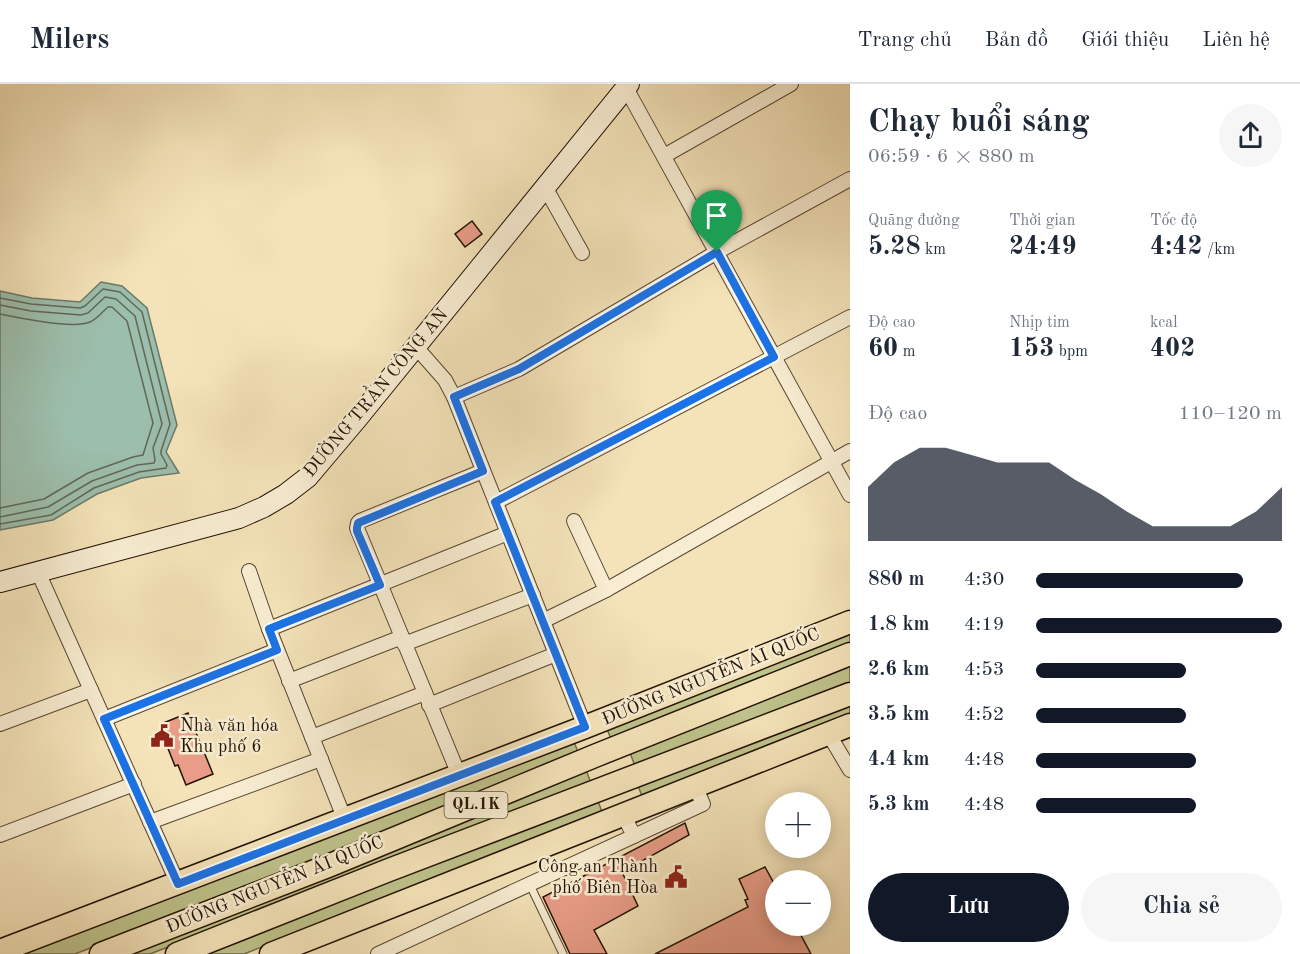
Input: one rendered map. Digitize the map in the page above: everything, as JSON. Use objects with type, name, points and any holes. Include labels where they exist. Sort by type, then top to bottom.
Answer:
[{"type":"main road","name":"ĐƯỜNG NGUYỄN ÁI QUỐC","points":[[2,946],[178,884],[850,622]]},
{"type":"main road","name":"ĐƯỜNG NGUYỄN ÁI QUỐC","points":[[101,954],[328,866],[850,654]]},
{"type":"main road","name":"ĐƯỜNG NGUYỄN ÁI QUỐC","points":[[177,954],[389,870],[850,694]]},
{"type":"main road","points":[[271,954],[304,945],[623,814],[850,725]]},
{"type":"main road","points":[[585,727],[623,814]]},
{"type":"street","points":[[664,156],[791,84]]},
{"type":"street","points":[[628,86],[850,495]]},
{"type":"street","name":"ĐƯỜNG TRẦN CÔNG AN","points":[[0,582],[239,518],[264,507],[308,477],[628,86]]},
{"type":"street","points":[[454,397],[519,369],[717,252],[850,179]]},
{"type":"street","points":[[545,187],[582,253]]},
{"type":"street","points":[[495,502],[850,317]]},
{"type":"street","points":[[416,346],[445,380],[454,397],[585,727]]},
{"type":"street","points":[[543,621],[606,590],[850,451]]},
{"type":"street","points":[[459,775],[357,528],[358,523],[483,471]]},
{"type":"street","points":[[574,521],[606,590]]},
{"type":"street","points":[[269,629],[508,533]]},
{"type":"street","points":[[249,571],[277,650],[345,820]]},
{"type":"street","points":[[38,572],[178,884]]},
{"type":"street","points":[[289,681],[533,595]]},
{"type":"street","points":[[104,719],[277,650]]},
{"type":"street","points":[[312,737],[556,654]]},
{"type":"street","points":[[0,723],[91,690]]},
{"type":"street","points":[[828,734],[850,770]]},
{"type":"street","points":[[150,822],[321,759]]},
{"type":"street","points":[[0,835],[134,784]]},
{"type":"street","points":[[378,954],[703,804],[695,786]]},
{"type":"street","points":[[623,814],[634,836]]},
{"type":"lane","points":[[530,885],[563,954]]},
{"type":"green space","points":[[850,633],[850,645],[611,739],[607,729]]},
{"type":"green space","points":[[850,665],[850,684],[635,766],[630,753]]},
{"type":"green space","points":[[850,704],[850,714],[642,796],[638,786]]},
{"type":"green space","points":[[574,742],[578,752],[364,841],[75,954],[20,954]]},
{"type":"green space","points":[[586,770],[591,783],[150,954],[127,954]]},
{"type":"green space","points":[[598,801],[602,812],[244,954],[202,954]]},
{"type":"water","points":[[101,282],[122,286],[147,308],[177,425],[166,452],[179,473],[141,478],[97,494],[53,520],[0,530],[0,291],[32,298],[80,302]]},
{"type":"building","points":[[472,221],[482,234],[465,247],[455,234]]},
{"type":"building","points":[[188,713],[213,774],[186,785],[178,765],[175,766],[165,741],[168,739],[161,724]]},
{"type":"building","points":[[685,823],[689,835],[622,872],[638,906],[594,930],[607,954],[570,954],[543,897]]},
{"type":"building","points":[[765,867],[765,936],[801,936],[811,954],[655,954],[748,907],[745,900],[748,899],[739,879]]},
{"type":"place","name":"Nhà văn hóa Khu phố 6","points":[[162,736]]},
{"type":"place","name":"Công an Thành phố Biên Hòa","points":[[676,877]]},
{"type":"route","points":[[717,252],[774,357],[495,502],[585,727],[178,884],[104,719],[277,650],[269,629],[380,585],[357,531],[358,523],[483,471],[454,397],[519,369],[717,252]]}]
